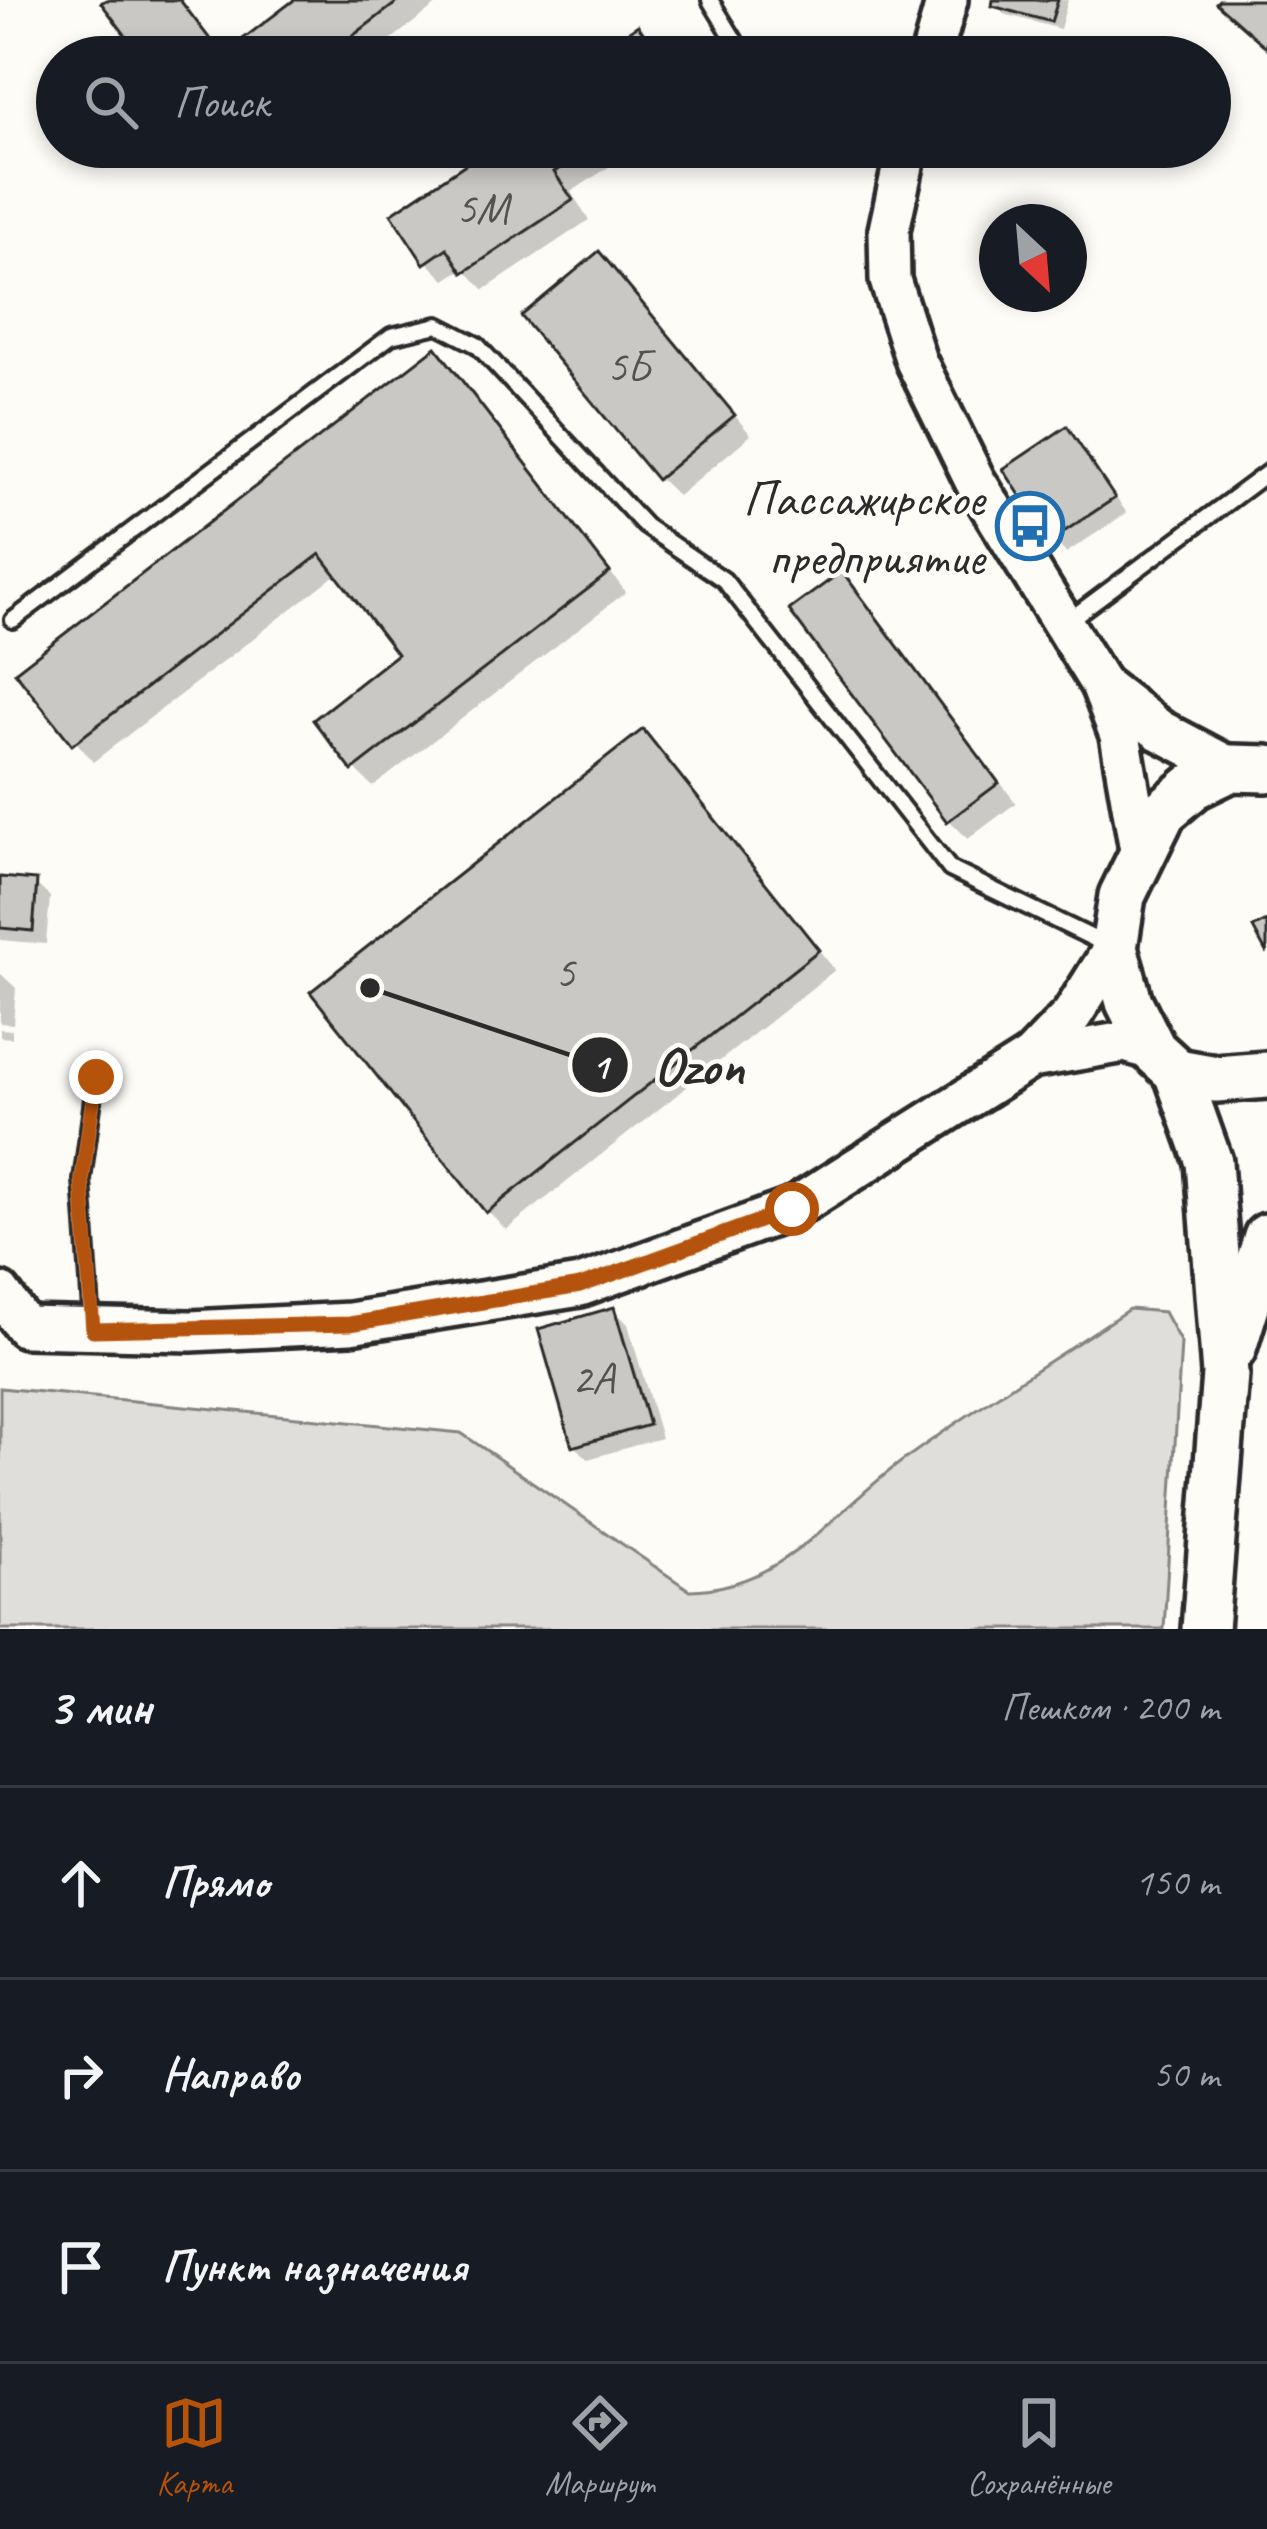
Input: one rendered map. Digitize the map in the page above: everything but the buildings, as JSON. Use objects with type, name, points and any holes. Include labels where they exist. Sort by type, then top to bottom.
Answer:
[{"type":"main road","points":[[937,36],[946,0]]},
{"type":"main road","points":[[900,168],[889,230],[890,280],[916,362],[1061,626],[1101,685],[1120,735],[1141,850]]},
{"type":"main road","points":[[1101,685],[1160,730],[1249,768]]},
{"type":"main road","points":[[1204,1629],[1225,1374],[1210,1162],[1165,1061],[1120,981],[1114,948],[1122,896],[1163,812],[1194,786],[1249,768]]},
{"type":"main road","points":[[0,1294],[13,1328],[93,1330],[350,1324],[580,1286],[792,1209],[1031,1058],[1072,1015],[1114,948]]},
{"type":"main road","points":[[1031,1058],[1125,1042],[1216,1079],[1267,1075]]},
{"type":"main road","points":[[1225,1374],[1267,1238]]},
{"type":"lane","points":[[710,0],[732,36]]},
{"type":"lane","points":[[13,620],[391,336],[438,325],[477,345],[645,526],[724,580],[950,868],[1114,948]]},
{"type":"lane","points":[[1061,626],[1267,473]]},
{"type":"lane","points":[[93,1330],[82,1180],[96,1077]]},
{"type":"shaded area","points":[[1129,1309],[1164,1312],[1181,1343],[1164,1629],[0,1629],[0,1388],[461,1433],[689,1590],[723,1586],[780,1562],[905,1459]]},
{"type":"place","name":"Пассажирское предприятие","points":[[1030,526]]},
{"type":"place","name":"Ozon","points":[[370,988]]},
{"type":"route","points":[[96,1077],[82,1180],[83,1248],[93,1330],[350,1324],[580,1286],[792,1209]]}]
